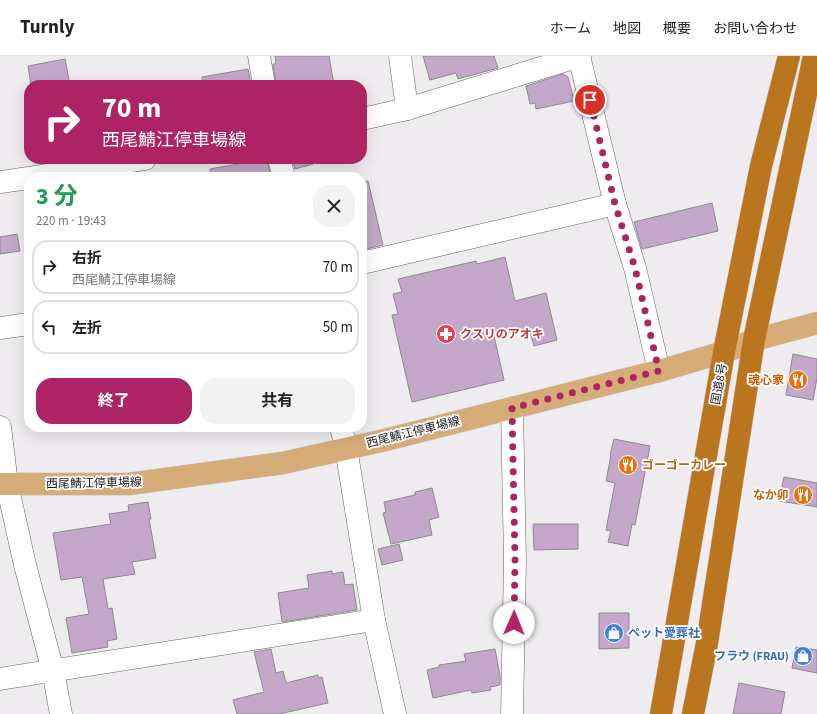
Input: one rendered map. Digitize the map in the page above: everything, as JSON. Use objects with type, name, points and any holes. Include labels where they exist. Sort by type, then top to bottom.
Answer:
[{"type":"highway","name":"国道8号","points":[[661,714],[724,352],[761,166],[789,56]]},
{"type":"highway","points":[[693,714],[707,643],[754,340],[814,56]]},
{"type":"main road","name":"西尾鯖江停車場線","points":[[3,484],[129,484],[283,463],[385,440],[659,371],[724,352],[754,340],[817,323]]},
{"type":"street","points":[[259,56],[263,80]]},
{"type":"street","points":[[400,56],[407,109]]},
{"type":"street","points":[[367,118],[407,109],[580,56],[615,204],[635,268],[659,371]]},
{"type":"street","points":[[65,172],[114,164]]},
{"type":"street","points":[[0,182],[24,179]]},
{"type":"street","points":[[367,262],[615,204]]},
{"type":"street","points":[[0,328],[24,325]]},
{"type":"street","points":[[512,408],[515,561],[512,714]]},
{"type":"street","points":[[0,427],[3,484],[53,671],[61,714]]},
{"type":"street","points":[[342,432],[374,620],[395,714]]},
{"type":"street","points":[[0,679],[374,620]]},
{"type":"building","points":[[275,56],[329,56],[333,80],[275,80],[273,64],[276,64]]},
{"type":"building","points":[[423,56],[494,56],[498,68],[458,79],[456,73],[430,80]]},
{"type":"building","points":[[65,59],[69,80],[30,80],[28,66]]},
{"type":"building","points":[[248,69],[250,80],[202,80],[202,77]]},
{"type":"building","points":[[563,74],[568,77],[574,101],[536,109],[535,103],[530,104],[526,86]]},
{"type":"building","points":[[238,164],[268,164],[270,172],[210,172],[210,169]]},
{"type":"building","points":[[294,164],[313,164],[295,169]]},
{"type":"building","points":[[367,181],[383,245],[367,249]]},
{"type":"building","points":[[712,203],[718,231],[642,249],[634,222]]},
{"type":"building","points":[[17,234],[20,251],[0,254],[0,237]]},
{"type":"building","points":[[505,257],[515,301],[546,293],[557,340],[534,346],[529,328],[494,336],[504,380],[412,402],[392,315],[398,314],[393,294],[402,292],[398,279],[476,261],[477,264]]},
{"type":"building","points":[[793,354],[817,359],[817,378],[813,400],[786,395]]},
{"type":"building","points":[[614,439],[650,446],[635,525],[632,524],[628,546],[608,542],[611,531],[606,530],[615,483],[606,481]]},
{"type":"building","points":[[784,477],[817,483],[817,507],[779,501]]},
{"type":"building","points":[[432,488],[439,517],[429,520],[432,535],[391,544],[383,513],[386,512],[384,502],[415,495],[415,492]]},
{"type":"building","points":[[148,502],[151,519],[149,519],[156,558],[132,562],[135,574],[103,579],[108,609],[112,608],[117,639],[107,641],[108,647],[72,653],[66,618],[89,614],[82,577],[61,580],[53,533],[111,524],[109,514],[129,511],[128,505]]},
{"type":"building","points":[[533,524],[578,524],[578,549],[534,550]]},
{"type":"building","points":[[399,544],[403,560],[382,565],[378,549]]},
{"type":"building","points":[[332,571],[332,574],[343,572],[345,585],[353,584],[357,610],[282,622],[278,593],[309,588],[307,575]]},
{"type":"building","points":[[599,613],[629,613],[629,648],[599,649]]},
{"type":"building","points":[[796,647],[817,650],[817,673],[792,668]]},
{"type":"building","points":[[271,649],[276,673],[283,671],[286,683],[318,675],[319,678],[322,677],[328,703],[279,714],[237,714],[233,700],[264,692],[254,652]]},
{"type":"building","points":[[495,649],[500,676],[500,685],[490,687],[491,690],[472,693],[471,690],[433,698],[427,670],[439,667],[439,665],[466,661],[464,654]]},
{"type":"building","points":[[739,683],[785,692],[781,714],[733,714]]},
{"type":"place","name":"クスリのアオキ","points":[[446,334]]},
{"type":"place","name":"魂心家","points":[[798,380]]},
{"type":"place","name":"ゴーゴーカレー","points":[[628,465]]},
{"type":"place","name":"なか卯","points":[[803,495]]},
{"type":"place","name":"ペット愛葬社","points":[[614,633]]},
{"type":"place","name":"フラウ (FRAU)","points":[[803,656]]},
{"type":"route","points":[[514,623],[515,561],[512,408],[659,371],[635,268],[624,228],[615,204],[590,100]]}]
